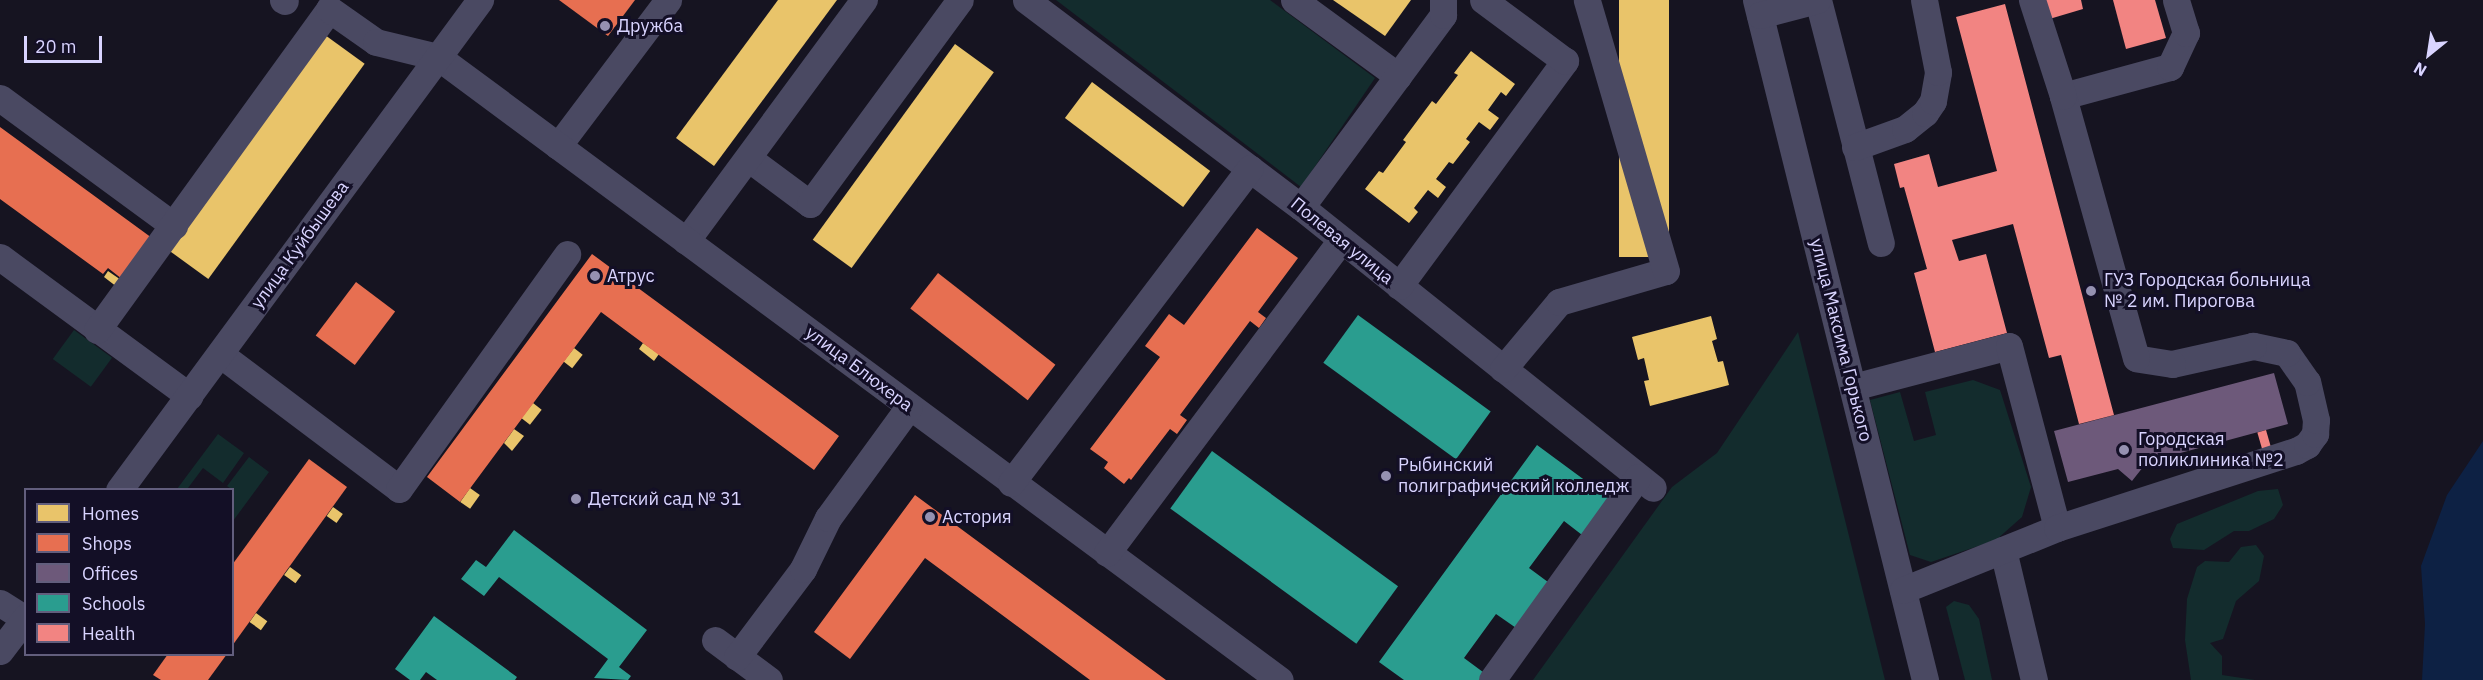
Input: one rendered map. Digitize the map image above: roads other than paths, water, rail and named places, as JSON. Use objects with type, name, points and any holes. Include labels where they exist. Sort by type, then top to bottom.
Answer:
[{"type":"street","name":"улица Куйбышева","points":[[120,488],[480,0]]},
{"type":"street","points":[[558,146],[668,0]]},
{"type":"street","points":[[686,241],[864,0]]},
{"type":"street","points":[[747,158],[810,204],[960,0]]},
{"type":"street","points":[[1294,0],[1398,76]]},
{"type":"street","points":[[1301,207],[1443,15],[1443,0]]},
{"type":"street","points":[[1399,286],[1564,61],[1483,0]]},
{"type":"street","points":[[1503,369],[1559,302],[1666,271],[1587,0]]},
{"type":"street","points":[[1758,7],[1817,0],[1881,243]]},
{"type":"street","points":[[1855,147],[1905,129],[1917,121],[1933,101],[1938,72],[1924,0]]},
{"type":"street","points":[[1903,590],[2057,528],[2296,451],[2307,445],[2314,434],[2316,420],[2307,382],[2287,353],[2253,346],[2172,364],[2136,358],[2063,96],[2032,0]]},
{"type":"street","points":[[2063,96],[2170,67],[2186,33],[2176,0]]},
{"type":"street","name":"Полевая улица","points":[[1029,1],[1301,207],[1645,482],[1492,680]]},
{"type":"street","name":"улица Максима Горького","points":[[1758,7],[1925,680]]},
{"type":"street","points":[[97,330],[329,9],[376,42],[438,57]]},
{"type":"street","name":"улица Блюхера","points":[[438,57],[1011,483],[1281,680]]},
{"type":"street","points":[[0,98],[174,226]]},
{"type":"street","points":[[1011,483],[1250,168]]},
{"type":"street","points":[[1107,553],[1341,240]]},
{"type":"street","points":[[220,354],[399,489],[567,254]]},
{"type":"street","points":[[0,257],[189,396]]},
{"type":"street","points":[[1853,387],[2009,346],[2057,528]]},
{"type":"street","points":[[737,657],[803,569],[828,518],[909,407]]},
{"type":"street","points":[[2003,550],[2034,680]]},
{"type":"street","points":[[0,603],[24,617]]},
{"type":"street","points":[[0,651],[24,619]]},
{"type":"street","points":[[715,639],[769,680]]},
{"type":"water","points":[[2483,441],[2483,680],[2422,680],[2425,624],[2421,566],[2447,495]]},
{"type":"place","name":"Дружба","points":[[605,26]]},
{"type":"place","name":"Атрус","points":[[595,276]]},
{"type":"place","name":"ГУЗ Городская больница № 2 им. Пирогова","points":[[2091,291]]},
{"type":"place","name":"Городская поликлиника №2","points":[[2124,450]]},
{"type":"place","name":"Рыбинский полиграфический колледж","points":[[1386,476]]},
{"type":"place","name":"Детский сад № 31","points":[[576,499]]},
{"type":"place","name":"Астория","points":[[930,517]]}]
